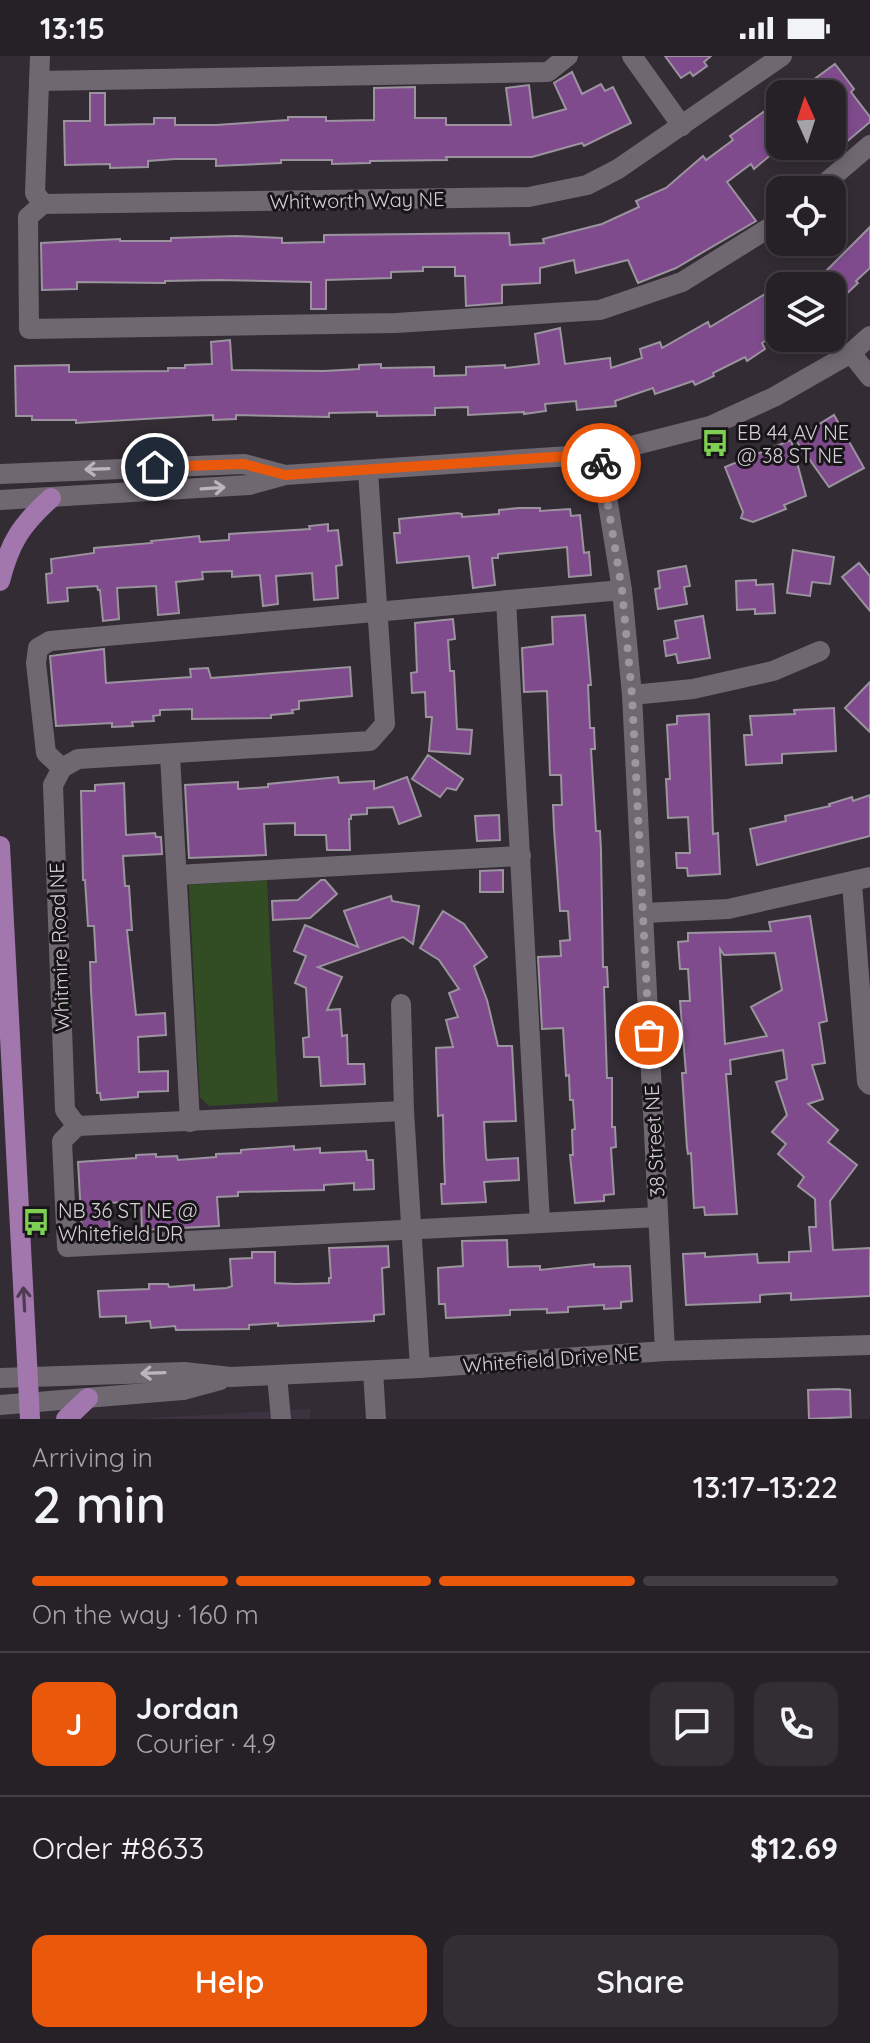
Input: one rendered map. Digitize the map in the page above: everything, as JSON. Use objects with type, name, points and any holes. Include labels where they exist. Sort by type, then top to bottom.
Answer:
[{"type":"main road","points":[[0,581],[8,550],[29,518],[51,498]]},
{"type":"main road","points":[[0,846],[30,1411]]},
{"type":"main road","points":[[66,1419],[88,1398]]},
{"type":"street","points":[[40,56],[35,193],[43,204],[28,217],[29,329],[396,323],[600,310],[682,282],[766,230]]},
{"type":"street","points":[[39,81],[548,72],[568,56]]},
{"type":"street","points":[[632,56],[682,126]]},
{"type":"street","name":"Whitworth Way NE","points":[[43,204],[529,197],[587,185],[618,169],[782,56]]},
{"type":"street","points":[[833,176],[870,145]]},
{"type":"street","points":[[0,500],[249,485],[285,475],[600,454],[710,426],[774,397],[851,353],[870,336]]},
{"type":"street","points":[[851,353],[870,377]]},
{"type":"street","name":"38 Street NE","points":[[600,454],[622,590],[632,695],[665,1351]]},
{"type":"street","points":[[0,474],[244,464],[285,475]]},
{"type":"street","points":[[368,471],[377,611],[385,724],[370,741],[78,759],[62,768],[46,753],[36,663],[38,648],[50,641],[377,611],[622,590]]},
{"type":"street","points":[[506,600],[540,1223]]},
{"type":"street","points":[[632,695],[693,689],[773,671],[820,651]]},
{"type":"street","points":[[170,755],[190,1122]]},
{"type":"street","name":"Whitmire Road NE","points":[[62,768],[53,785],[65,1110],[77,1126]]},
{"type":"street","points":[[177,875],[521,856]]},
{"type":"street","points":[[644,913],[728,909],[861,880],[867,1082],[870,1085]]},
{"type":"street","points":[[401,1004],[404,1111],[420,1368]]},
{"type":"street","points":[[404,1111],[77,1126],[62,1141],[67,1247],[658,1217]]},
{"type":"street","name":"Whitefield Drive NE","points":[[0,1378],[184,1372],[231,1377],[277,1376],[665,1351],[870,1345]]},
{"type":"street","points":[[373,1371],[376,1419]]},
{"type":"street","points":[[277,1376],[281,1419]]},
{"type":"street","name":"Whitefield Drive NE","points":[[0,1405],[30,1411],[88,1398],[183,1390],[231,1377]]},
{"type":"shaded area","points":[[310,1409],[310,1419],[132,1419]]},
{"type":"green space","points":[[267,880],[278,1102],[209,1106],[200,1097],[189,885]]},
{"type":"building","points":[[665,56],[711,56],[704,62],[707,66],[693,76],[690,72],[681,78]]},
{"type":"building","points":[[835,64],[854,89],[851,92],[870,117],[870,122],[846,142],[846,80],[813,80]]},
{"type":"building","points":[[572,72],[582,94],[601,84],[605,91],[613,87],[631,123],[584,146],[582,143],[532,157],[446,157],[447,160],[332,164],[332,160],[281,160],[281,163],[216,166],[216,159],[175,159],[148,161],[148,167],[65,165],[64,121],[90,121],[90,93],[105,93],[105,125],[154,124],[154,118],[175,118],[175,125],[288,120],[288,117],[326,117],[326,121],[374,120],[374,88],[415,87],[415,118],[446,118],[446,125],[511,125],[506,88],[529,85],[533,118],[566,109],[554,83]]},
{"type":"building","points":[[766,110],[766,159],[754,169],[751,164],[727,182],[756,221],[676,268],[638,283],[628,260],[576,273],[574,260],[540,268],[540,283],[502,285],[502,303],[466,306],[465,276],[455,276],[455,267],[423,267],[423,271],[391,272],[391,278],[326,280],[326,309],[311,309],[311,282],[77,282],[77,289],[42,290],[41,243],[120,239],[171,241],[171,238],[236,236],[282,238],[282,243],[324,242],[324,235],[509,233],[510,245],[544,243],[543,239],[602,224],[639,207],[636,201],[666,188],[703,156],[706,160],[733,140],[730,136]]},
{"type":"building","points":[[870,227],[870,268],[846,294],[846,272],[825,272],[841,256],[846,256],[846,251]]},
{"type":"building","points":[[766,293],[766,341],[762,343],[765,349],[747,361],[745,357],[713,373],[714,376],[695,385],[693,381],[655,394],[653,388],[615,401],[616,406],[577,410],[576,401],[545,404],[546,411],[524,414],[468,415],[468,407],[435,408],[435,415],[377,416],[377,412],[329,413],[329,417],[236,415],[236,419],[213,420],[213,415],[76,423],[76,420],[32,420],[32,416],[16,416],[15,366],[69,365],[69,372],[168,371],[168,368],[185,368],[185,365],[212,364],[211,342],[230,340],[232,370],[324,371],[381,364],[381,368],[434,367],[434,376],[466,375],[466,367],[505,365],[505,368],[539,364],[535,334],[560,328],[565,364],[610,358],[611,368],[642,358],[640,349],[660,342],[662,348],[708,322],[710,327]]},
{"type":"building","points":[[834,415],[864,468],[829,487],[795,439]]},
{"type":"building","points":[[791,440],[806,496],[784,505],[786,509],[753,522],[741,518],[743,512],[725,467]]},
{"type":"building","points":[[540,508],[540,511],[570,509],[571,516],[580,515],[584,553],[589,552],[591,575],[569,577],[567,547],[498,554],[498,558],[492,558],[495,585],[473,588],[469,556],[397,563],[394,533],[400,533],[399,519],[458,513],[462,517],[499,514],[499,510]]},
{"type":"building","points":[[328,524],[328,531],[338,530],[342,565],[336,566],[338,598],[314,600],[312,573],[276,576],[278,604],[263,606],[260,575],[232,577],[232,571],[202,572],[203,579],[176,582],[179,613],[158,615],[156,586],[117,588],[119,619],[103,621],[97,586],[67,588],[68,601],[48,603],[46,574],[52,573],[51,559],[94,553],[94,548],[199,536],[200,542],[229,540],[229,534],[310,529],[309,526]]},
{"type":"building","points":[[793,550],[834,557],[830,584],[812,582],[810,596],[787,593]]},
{"type":"building","points":[[859,563],[870,576],[870,611],[842,577]]},
{"type":"building","points":[[686,566],[690,586],[684,587],[687,604],[658,609],[655,589],[660,588],[658,571]]},
{"type":"building","points":[[756,580],[756,585],[773,584],[775,613],[755,614],[755,609],[737,610],[736,581]]},
{"type":"building","points":[[585,615],[591,685],[588,685],[590,728],[594,728],[595,749],[591,749],[596,831],[600,831],[603,967],[607,967],[608,987],[604,987],[607,1078],[612,1078],[612,1127],[615,1127],[616,1147],[611,1148],[614,1194],[604,1195],[604,1201],[575,1203],[570,1155],[573,1155],[572,1130],[575,1129],[569,1075],[566,1076],[563,1028],[542,1029],[538,957],[561,956],[560,941],[570,940],[568,911],[560,911],[554,829],[553,805],[562,805],[561,775],[550,775],[547,691],[524,692],[522,648],[553,644],[552,617]]},
{"type":"building","points":[[703,616],[710,658],[678,663],[676,654],[666,656],[664,641],[678,638],[675,621]]},
{"type":"building","points":[[453,619],[455,639],[448,640],[450,671],[454,671],[457,729],[472,730],[470,754],[429,751],[432,717],[426,717],[425,692],[412,693],[411,673],[417,672],[415,623]]},
{"type":"building","points":[[104,649],[106,683],[191,677],[190,669],[208,668],[211,678],[350,667],[352,696],[299,701],[299,709],[292,710],[293,713],[271,715],[271,718],[192,719],[192,709],[160,710],[160,715],[153,716],[154,721],[132,722],[133,726],[112,727],[112,723],[56,726],[50,656]]},
{"type":"building","points":[[870,682],[870,732],[845,708]]},
{"type":"building","points":[[834,708],[836,751],[782,754],[782,763],[746,765],[744,735],[752,735],[750,716]]},
{"type":"building","points":[[709,714],[713,834],[718,833],[720,874],[688,876],[687,868],[677,868],[676,853],[690,853],[688,817],[668,818],[666,779],[670,779],[667,725],[677,724],[677,716]]},
{"type":"building","points":[[428,755],[463,779],[456,790],[447,788],[440,797],[412,779]]},
{"type":"building","points":[[338,777],[339,783],[374,781],[374,789],[407,777],[421,816],[399,824],[393,807],[367,808],[367,814],[351,815],[350,850],[327,850],[326,835],[295,835],[295,823],[264,824],[266,855],[189,858],[185,785],[238,782],[238,789]]},
{"type":"building","points":[[124,783],[126,835],[155,833],[156,837],[161,837],[162,854],[123,856],[125,886],[129,886],[132,930],[127,930],[136,1015],[165,1013],[166,1035],[138,1037],[139,1072],[168,1071],[168,1091],[138,1092],[138,1097],[101,1100],[100,1093],[97,1093],[91,990],[90,962],[96,962],[94,926],[88,926],[83,880],[81,791],[95,791],[95,785]]},
{"type":"building","points":[[870,795],[870,836],[757,865],[750,829],[786,821],[785,816],[830,806],[852,797],[853,801]]},
{"type":"building","points":[[499,815],[500,840],[477,841],[475,816]]},
{"type":"building","points":[[503,870],[503,892],[480,892],[480,871]]},
{"type":"building","points":[[325,880],[337,894],[310,918],[273,920],[272,901],[298,900]]},
{"type":"building","points":[[391,896],[392,901],[419,906],[413,944],[403,937],[318,967],[342,977],[327,1010],[340,1009],[342,1036],[347,1035],[348,1064],[364,1064],[365,1084],[321,1086],[319,1057],[304,1057],[303,1038],[309,1037],[306,988],[295,983],[306,956],[294,951],[305,925],[358,947],[344,911]]},
{"type":"building","points":[[443,911],[464,924],[487,957],[474,966],[487,1000],[498,1046],[512,1046],[516,1121],[484,1122],[487,1160],[518,1158],[519,1180],[484,1182],[486,1202],[442,1204],[441,1184],[445,1184],[443,1115],[438,1116],[436,1048],[453,1047],[446,1020],[458,1017],[449,993],[459,989],[439,960],[420,948]]},
{"type":"building","points":[[810,916],[827,1021],[819,1023],[825,1063],[812,1065],[823,1099],[808,1104],[838,1130],[828,1142],[857,1165],[830,1201],[833,1250],[870,1248],[870,1296],[791,1300],[791,1293],[760,1295],[760,1302],[686,1305],[683,1254],[705,1253],[705,1257],[757,1254],[758,1263],[789,1262],[789,1252],[811,1251],[809,1227],[816,1227],[815,1199],[798,1186],[804,1177],[778,1154],[786,1144],[772,1132],[787,1115],[776,1082],[787,1079],[783,1050],[730,1060],[731,1074],[726,1074],[737,1214],[705,1215],[704,1207],[694,1208],[691,1153],[688,1154],[687,1148],[682,1073],[686,1073],[680,1001],[690,1001],[688,969],[680,969],[678,942],[688,941],[688,933],[771,931],[769,922]],"holes":[[[720,949],[724,955],[775,953],[782,990],[751,1007],[767,1036],[725,1044]]]},
{"type":"building","points":[[294,1146],[294,1150],[320,1148],[320,1153],[366,1151],[367,1160],[373,1160],[374,1189],[354,1190],[354,1183],[324,1185],[324,1190],[238,1192],[238,1196],[217,1197],[219,1226],[142,1230],[141,1201],[108,1203],[110,1232],[82,1233],[78,1162],[156,1154],[156,1157],[177,1156],[178,1160]]},
{"type":"building","points":[[507,1240],[508,1267],[540,1266],[540,1270],[594,1264],[594,1267],[630,1266],[632,1301],[621,1302],[621,1308],[604,1309],[604,1305],[568,1307],[568,1312],[547,1313],[547,1309],[510,1310],[510,1315],[446,1318],[445,1304],[439,1304],[438,1268],[463,1266],[462,1241]]},
{"type":"building","points":[[388,1246],[389,1267],[382,1268],[384,1314],[374,1315],[374,1321],[176,1330],[175,1326],[151,1328],[150,1321],[126,1323],[126,1316],[100,1317],[98,1291],[149,1289],[149,1284],[168,1284],[169,1287],[194,1285],[194,1290],[227,1288],[232,1286],[230,1259],[252,1258],[252,1252],[275,1252],[275,1283],[329,1283],[329,1248]]},
{"type":"building","points":[[808,1390],[850,1390],[851,1417],[809,1419]]},
{"type":"way so far","points":[[601,463],[622,590],[632,695],[649,1035]]},
{"type":"place","name":"EB 44 AV NE @ 38 ST NE","points":[[715,443]]},
{"type":"place","name":"NB 36 ST NE @ Whitefield DR","points":[[36,1222]]},
{"type":"route","points":[[155,467],[244,464],[285,475],[600,454],[601,463]]}]
